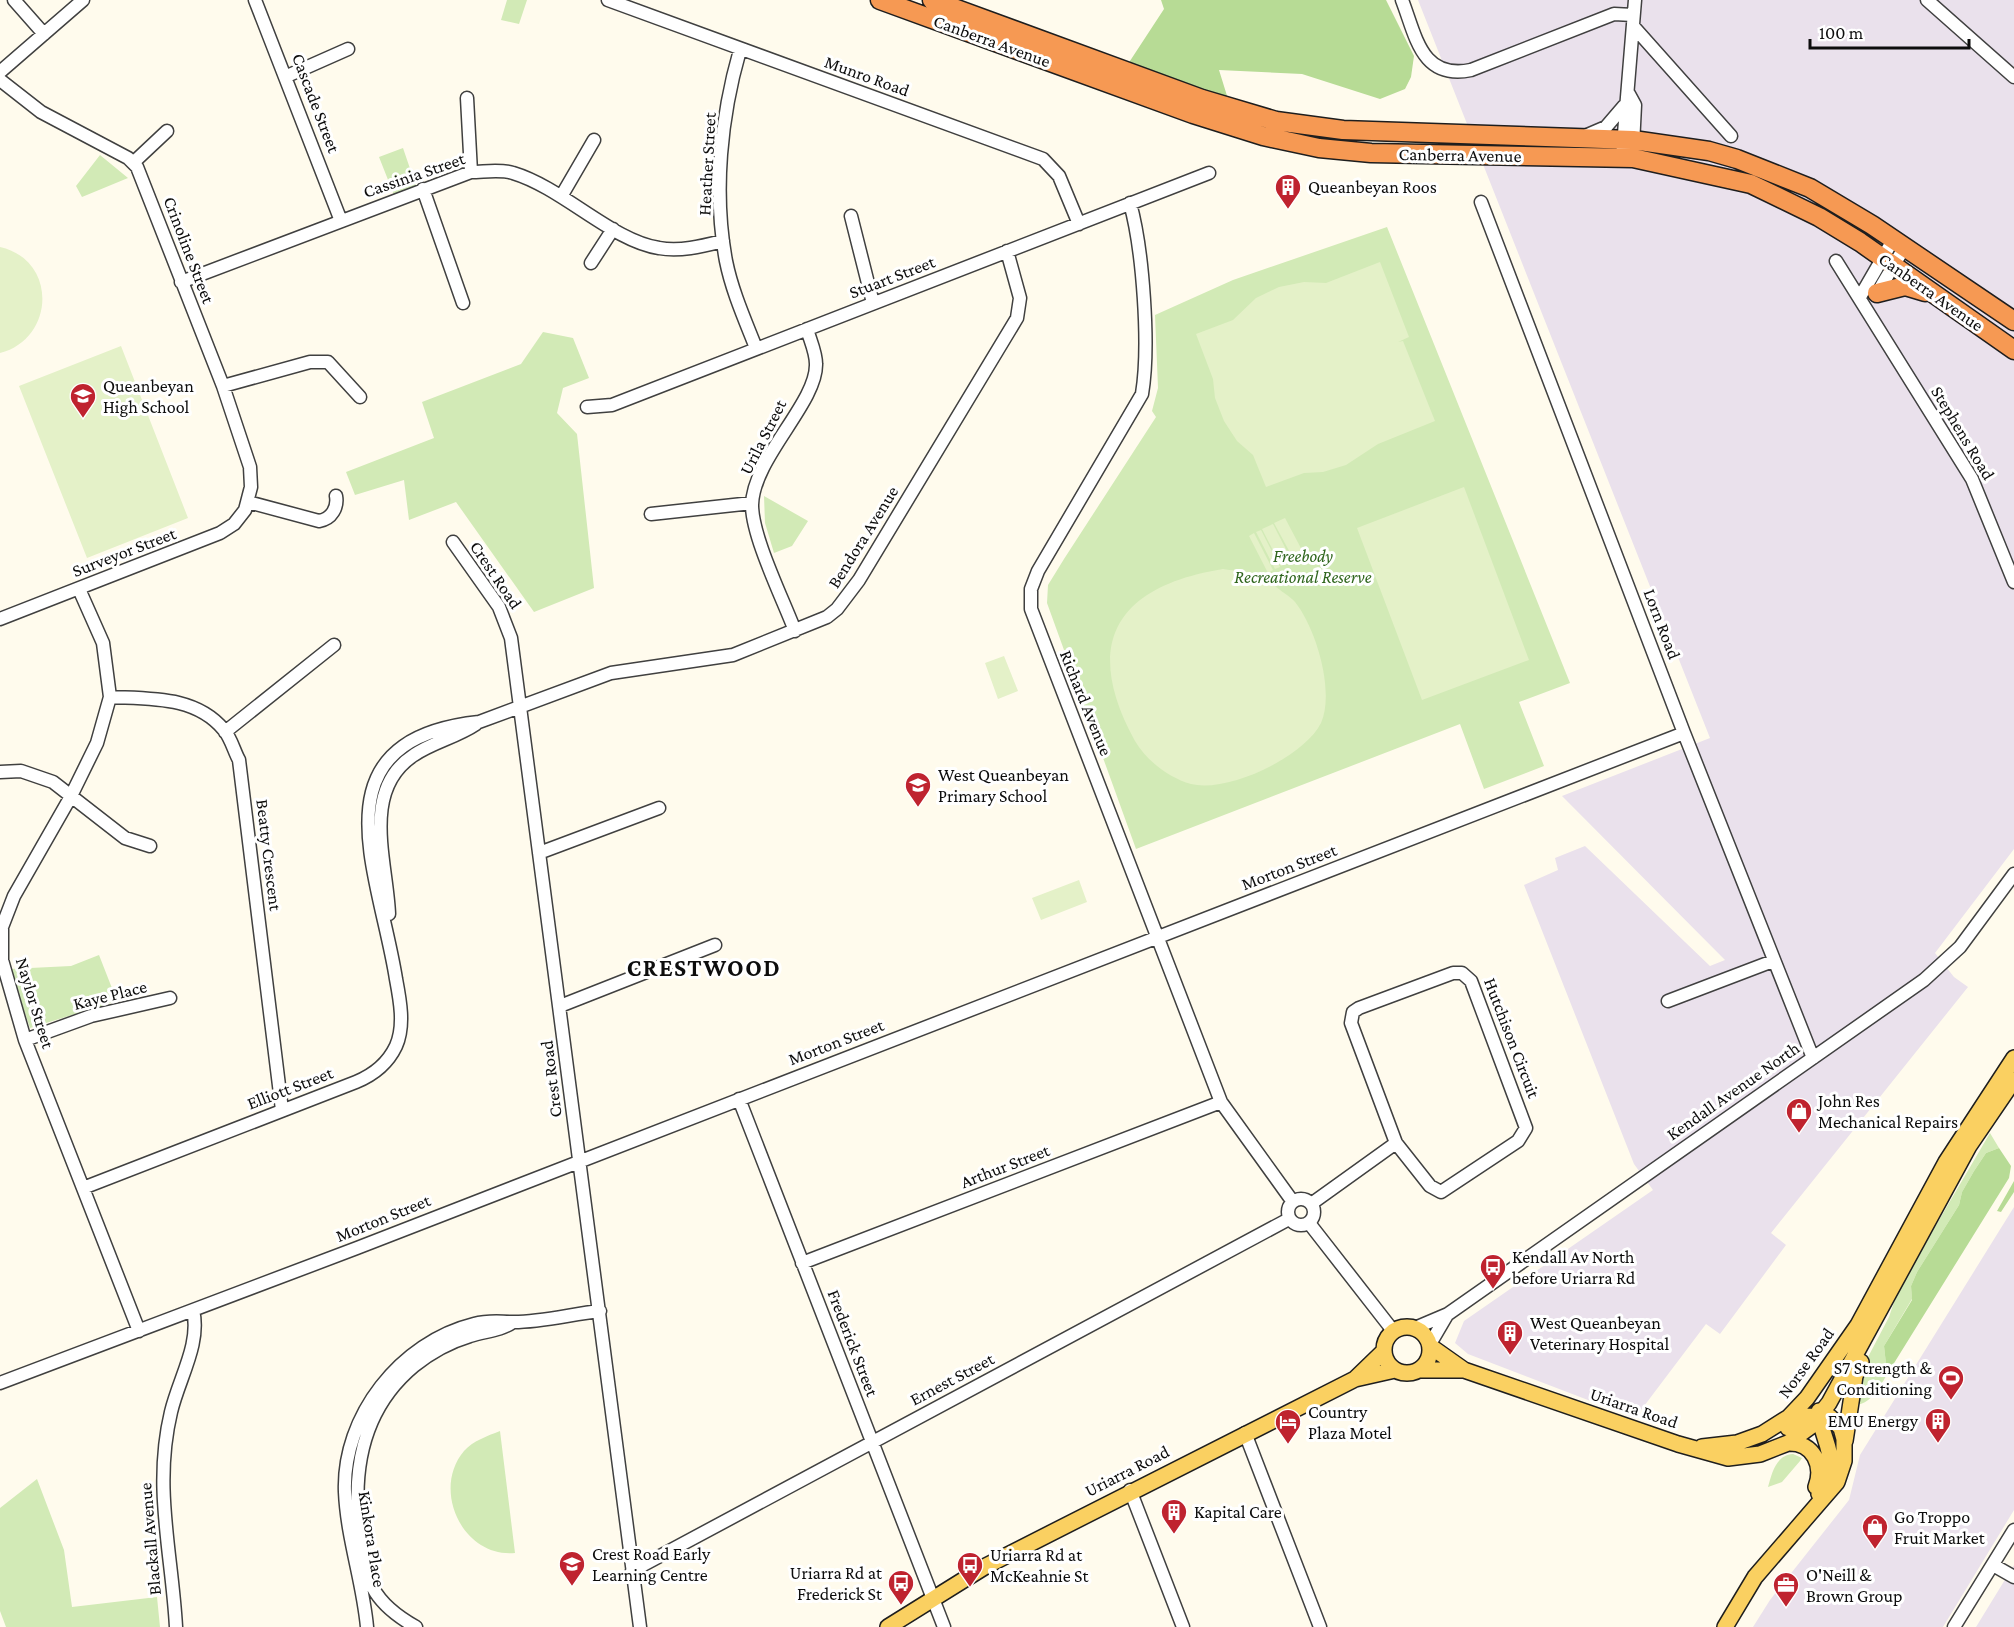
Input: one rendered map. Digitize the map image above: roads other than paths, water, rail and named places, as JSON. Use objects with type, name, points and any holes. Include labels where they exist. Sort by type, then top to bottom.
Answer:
[{"type":"highway","name":"Canberra Avenue","points":[[880,0],[1193,114],[1263,136],[1319,148],[1371,153],[1627,158],[1720,176],[1760,187],[1819,217],[1888,261],[2014,350]]},
{"type":"highway","name":"Canberra Avenue","points":[[932,0],[1202,99],[1276,122],[1342,130],[1628,139],[1709,151],[1737,159],[1810,188],[2014,321]]},
{"type":"highway","points":[[1868,295],[1905,286],[1940,299]]},
{"type":"main road","name":"Norse Road","points":[[1683,1446],[1722,1445],[1754,1437],[1789,1418],[1807,1398],[1858,1325],[1946,1162],[2014,1058]]},
{"type":"main road","name":"Norse Road","points":[[1683,1446],[1735,1458],[1760,1455],[1788,1443],[1820,1416],[1969,1146],[2014,1080]]},
{"type":"main road","points":[[1725,1627],[1755,1577],[1835,1487],[1843,1467],[1855,1376],[1886,1316],[1892,1289]]},
{"type":"main road","points":[[1802,1515],[1821,1492],[1830,1472],[1829,1447],[1820,1416],[1822,1391],[1858,1325]]},
{"type":"main road","points":[[1404,1327],[1415,1328],[1424,1334],[1430,1345],[1429,1360],[1420,1370],[1407,1374],[1395,1370],[1388,1364],[1384,1351],[1387,1340],[1394,1332],[1404,1327]]},
{"type":"main road","name":"Uriarra Road","points":[[1430,1345],[1464,1370],[1683,1446]]},
{"type":"main road","name":"Uriarra Road","points":[[1355,1378],[1384,1351]]},
{"type":"main road","name":"Uriarra Road","points":[[888,1627],[986,1566],[1130,1490],[1355,1378],[1395,1370]]},
{"type":"main road","name":"Uriarra Road","points":[[1420,1370],[1464,1370]]},
{"type":"main road","points":[[1722,1445],[1765,1440],[1806,1416],[1830,1417],[1838,1425],[1845,1443]]},
{"type":"main road","points":[[1788,1443],[1800,1444],[1808,1449],[1820,1466],[1818,1482],[1789,1537]]},
{"type":"main road","name":"Uriarra Road","points":[[901,1627],[927,1604]]},
{"type":"street","points":[[14,0],[44,34]]},
{"type":"street","points":[[0,72],[83,0]]},
{"type":"street","name":"Cascade Street","points":[[255,0],[287,76],[341,221]]},
{"type":"street","name":"Munro Road","points":[[608,0],[1043,159],[1059,176],[1078,224]]},
{"type":"street","points":[[1402,0],[1424,54],[1440,69],[1454,72],[1471,70],[1614,14],[1633,20],[1731,135]]},
{"type":"street","points":[[1581,138],[1605,127],[1627,100],[1635,0]]},
{"type":"street","points":[[1926,0],[2014,77]]},
{"type":"street","points":[[287,76],[348,49]]},
{"type":"street","name":"Heather Street","points":[[741,50],[729,90],[720,189],[723,241],[732,283],[756,348]]},
{"type":"street","points":[[0,80],[41,112],[134,162],[167,131]]},
{"type":"street","points":[[467,98],[471,172]]},
{"type":"street","points":[[1627,100],[1635,105],[1628,139],[1627,158]]},
{"type":"street","points":[[562,195],[594,140]]},
{"type":"street","name":"Crinoline Street","points":[[134,162],[223,386],[250,467],[251,487],[248,502]]},
{"type":"street","name":"Cassinia Street","points":[[182,282],[471,172],[511,172],[562,195],[613,229],[661,249],[723,241]]},
{"type":"street","name":"Stuart Street","points":[[587,408],[612,405],[1209,173]]},
{"type":"street","points":[[423,189],[464,303]]},
{"type":"street","name":"Lorn Road","points":[[1481,202],[1684,733],[1813,1058]]},
{"type":"street","name":"Richard Avenue","points":[[1130,203],[1136,227],[1142,289],[1146,360],[1142,394],[1038,571],[1031,589],[1030,603],[1037,628],[1221,1102],[1293,1202]]},
{"type":"street","points":[[851,216],[873,303]]},
{"type":"street","points":[[591,263],[613,229]]},
{"type":"street","name":"Stephens Road","points":[[1898,244],[1868,295],[1868,309],[1972,480],[2014,582]]},
{"type":"street","name":"Bendora Avenue","points":[[521,708],[611,673],[733,656],[827,617],[849,596],[1017,318],[1020,298],[1006,251]]},
{"type":"street","points":[[1836,261],[1868,295]]},
{"type":"street","name":"Stephens Road","points":[[1868,295],[1888,261]]},
{"type":"street","name":"Urila Street","points":[[795,631],[762,546],[752,503],[767,460],[814,377],[816,357],[807,329]]},
{"type":"street","points":[[223,386],[310,362],[328,362],[360,397]]},
{"type":"street","points":[[248,502],[319,521],[332,513],[338,504],[336,496]]},
{"type":"street","name":"Surveyor Street","points":[[0,619],[220,533],[239,518],[248,502]]},
{"type":"street","points":[[651,514],[752,503]]},
{"type":"street","name":"Crest Road","points":[[453,542],[499,607],[508,626],[521,708],[640,1627]]},
{"type":"street","name":"Naylor Street","points":[[79,589],[103,642],[110,697],[97,742],[70,798],[14,896],[2,927],[2,960],[25,1040],[139,1331]]},
{"type":"street","points":[[225,732],[334,645]]},
{"type":"street","name":"Beatty Crescent","points":[[110,697],[168,700],[203,710],[225,732],[239,760],[282,1110]]},
{"type":"street","name":"Elliott Street","points":[[83,1188],[369,1076],[380,1068],[396,1046],[400,1030],[400,999],[390,937],[376,887],[366,820],[376,779],[393,755],[415,740],[447,728],[479,722],[521,708]]},
{"type":"street","name":"Morton Street","points":[[0,1383],[1684,733]]},
{"type":"street","points":[[0,771],[21,771],[53,782],[70,798],[125,838],[150,846]]},
{"type":"street","points":[[539,854],[660,808]]},
{"type":"street","name":"Kendall Avenue North","points":[[1415,1328],[1448,1314],[1945,963],[1960,947],[2014,873]]},
{"type":"street","points":[[560,1006],[715,945]]},
{"type":"street","points":[[1668,1001],[1773,961]]},
{"type":"street","name":"Hutchison Circuit","points":[[1462,973],[1471,981],[1525,1120],[1526,1130],[1518,1141],[1441,1192],[1430,1186],[1396,1143],[1351,1027],[1353,1012],[1445,975],[1462,973]]},
{"type":"street","name":"Kaye Place","points":[[25,1040],[91,1016],[170,998]]},
{"type":"street","name":"Frederick Street","points":[[740,1099],[872,1443],[927,1604],[944,1627]]},
{"type":"street","name":"Arthur Street","points":[[802,1263],[1221,1102]]},
{"type":"street","points":[[1311,1204],[1396,1143]]},
{"type":"street","points":[[1301,1199],[1311,1204],[1314,1212],[1309,1223],[1296,1225],[1289,1219],[1289,1208],[1293,1202],[1301,1199]]},
{"type":"street","name":"Ernest Street","points":[[632,1571],[1289,1219]]},
{"type":"street","points":[[1309,1223],[1394,1332]]},
{"type":"street","name":"Blackall Avenue","points":[[176,1627],[163,1510],[163,1459],[171,1411],[195,1338],[196,1324],[193,1310]]},
{"type":"street","name":"Kinkora Place","points":[[367,1627],[351,1545],[345,1476],[353,1441],[371,1401],[391,1373],[433,1340],[475,1323],[496,1319],[513,1322],[600,1311]]},
{"type":"street","name":"Kendall Avenue North","points":[[1430,1345],[1448,1314]]},
{"type":"street","name":"Kinkora Place","points":[[365,1608],[370,1583],[358,1522],[356,1490],[360,1458],[373,1418],[394,1387],[422,1360],[460,1339],[504,1328],[513,1322]]},
{"type":"street","points":[[1245,1433],[1320,1627]]},
{"type":"street","points":[[1130,1490],[1183,1627]]},
{"type":"street","points":[[1954,1627],[2014,1530]]},
{"type":"street","points":[[1993,1565],[2014,1577]]},
{"type":"street","name":"Kinkora Place","points":[[370,1583],[389,1608],[416,1627]]},
{"type":"place","name":"Queanbeyan Roos","points":[[1288,210]]},
{"type":"place","name":"Queanbeyan High School","points":[[83,419]]},
{"type":"place","name":"West Queanbeyan Primary School","points":[[918,808]]},
{"type":"place","name":"John Res Mechanical Repairs","points":[[1799,1134]]},
{"type":"place","name":"Kendall Av North before Uriarra Rd","points":[[1493,1290]]},
{"type":"place","name":"West Queanbeyan Veterinary Hospital","points":[[1510,1356]]},
{"type":"place","name":"S7 Strength & Conditioning","points":[[1951,1401]]},
{"type":"place","name":"EMU Energy","points":[[1938,1444]]},
{"type":"place","name":"Country Plaza Motel","points":[[1288,1445]]},
{"type":"place","name":"Kapital Care","points":[[1174,1535]]},
{"type":"place","name":"Go Troppo Fruit Market","points":[[1875,1550]]},
{"type":"place","name":"Crest Road Early Learning Centre","points":[[572,1587]]},
{"type":"place","name":"Uriarra Rd at McKeahnie St","points":[[970,1588]]},
{"type":"place","name":"Uriarra Rd at Frederick St","points":[[901,1606]]},
{"type":"place","name":"O'Neill & Brown Group","points":[[1786,1608]]},
{"type":"district","name":"CRESTWOOD","points":[[704,968]]},
{"type":"park label","name":"Freebody Recreational Reserve","points":[[1303,566]]}]
